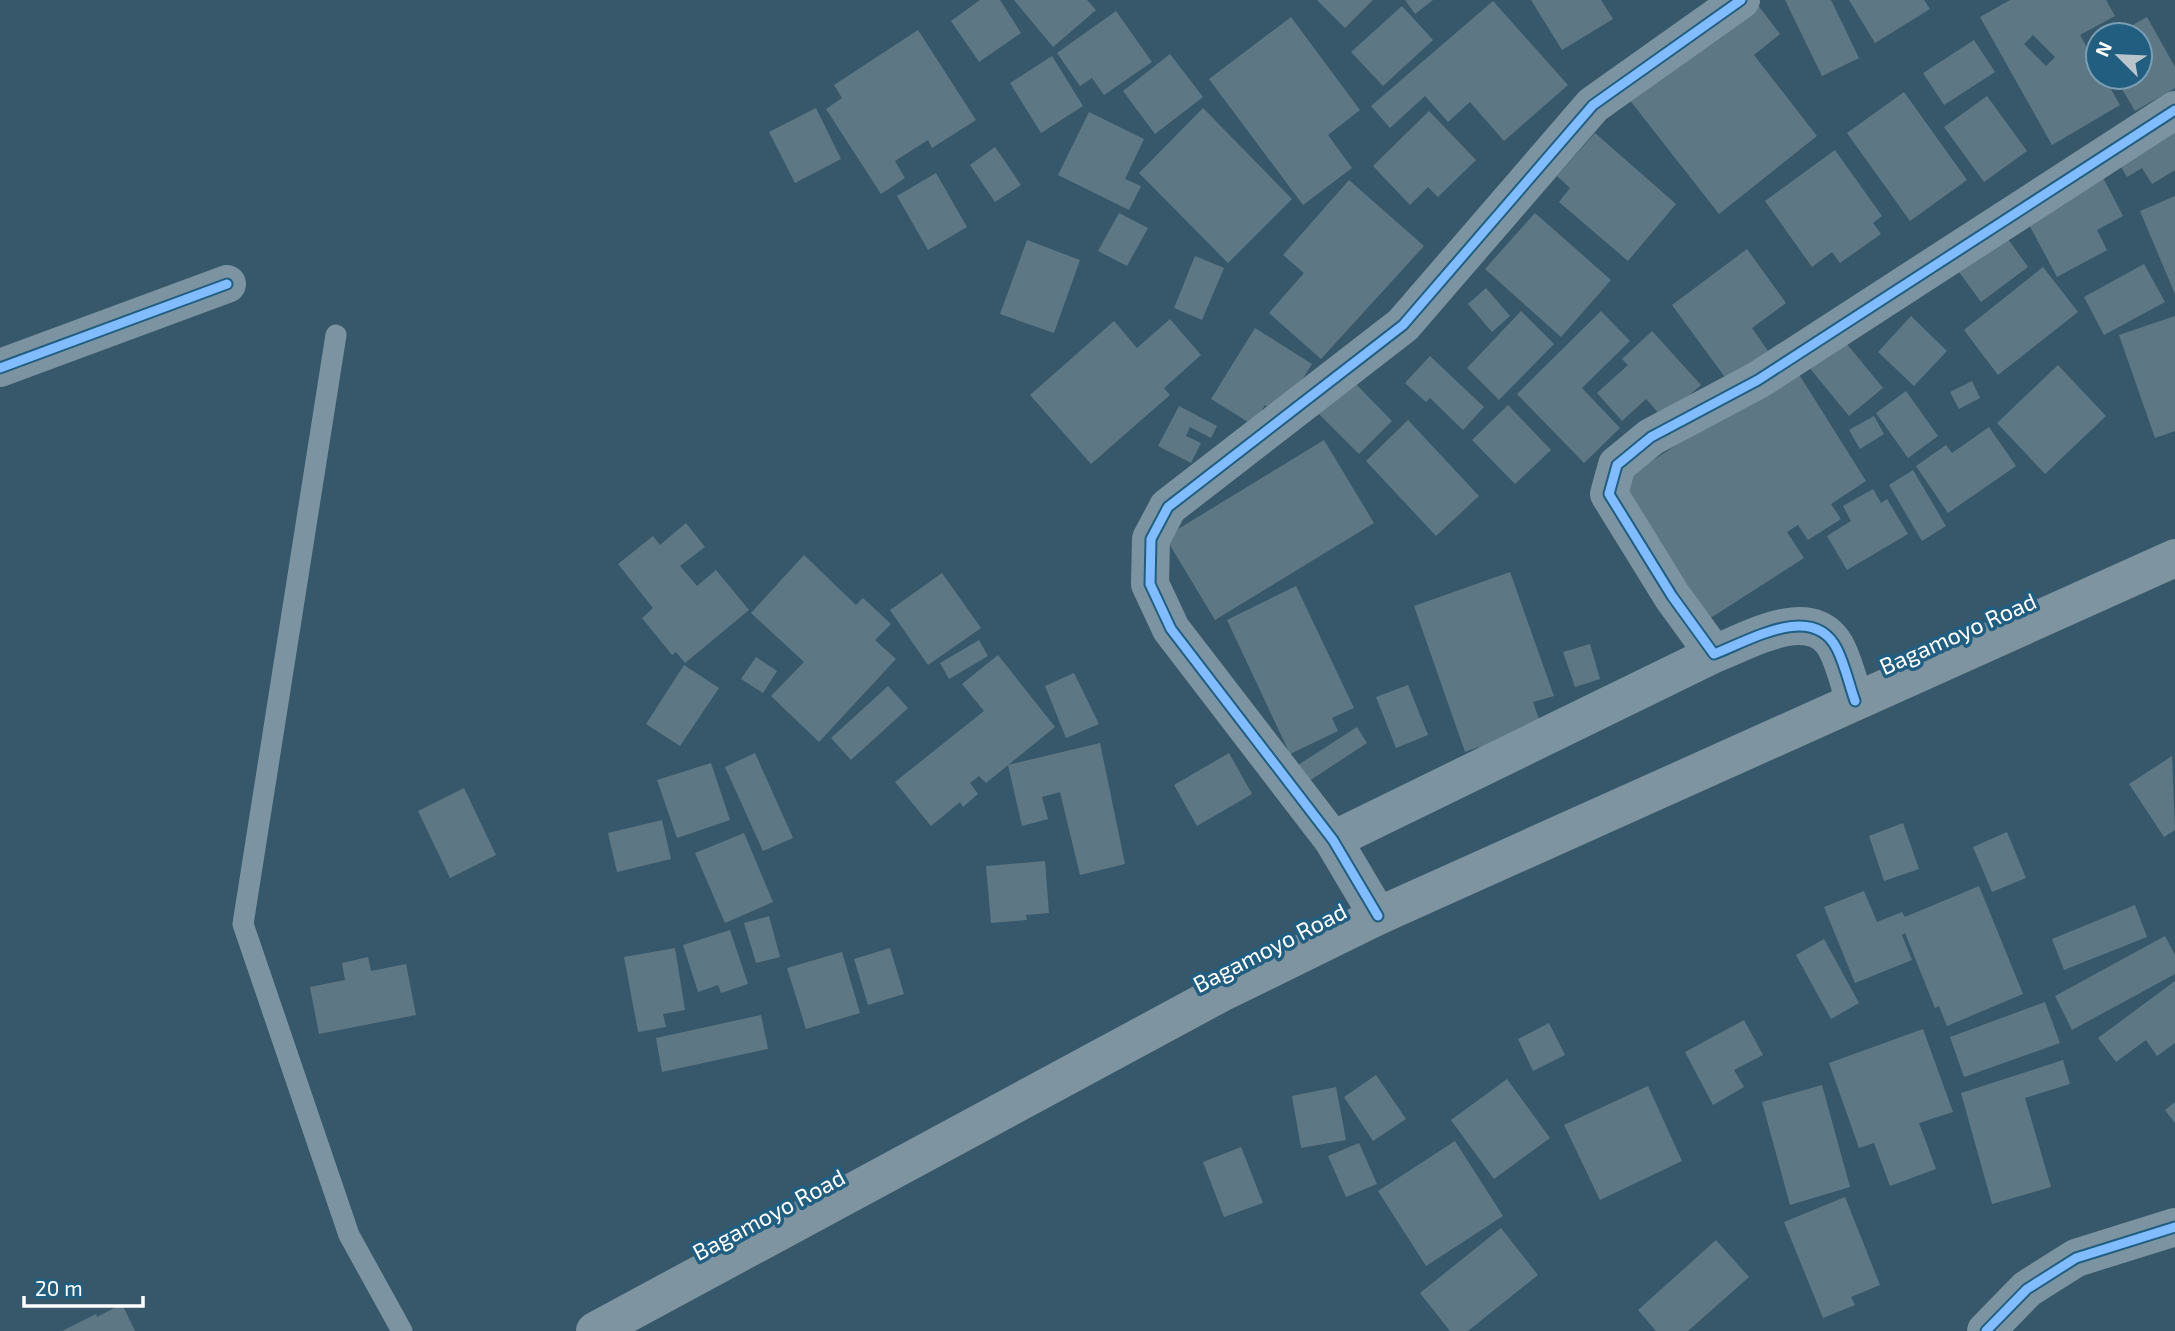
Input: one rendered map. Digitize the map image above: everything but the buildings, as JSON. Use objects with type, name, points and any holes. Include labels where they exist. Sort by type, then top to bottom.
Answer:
[{"type":"highway","name":"Bagamoyo Road","points":[[595,1331],[1220,993],[1378,916],[2175,558]]},
{"type":"street","points":[[1378,916],[1333,840],[1171,629],[1150,584],[1151,539],[1168,507],[1403,325],[1593,105],[1741,0]]},
{"type":"street","points":[[1714,654],[1672,596],[1609,494],[1616,465],[1651,437],[1758,380],[2175,110]]},
{"type":"street","points":[[0,368],[227,284]]},
{"type":"street","points":[[1333,840],[1714,654],[1794,623],[1819,629],[1836,646],[1855,701]]},
{"type":"street","points":[[1986,1331],[2027,1289],[2076,1258],[2175,1227]]},
{"type":"lane","points":[[336,335],[243,924],[349,1235],[402,1331]]},
{"type":"cycle path","points":[[1378,916],[1333,840],[1171,629],[1150,584],[1151,539],[1168,507],[1403,325],[1593,105],[1741,0]]},
{"type":"cycle path","points":[[1855,701],[1837,649],[1826,635],[1813,628],[1797,626],[1780,629],[1714,654],[1672,596],[1609,494],[1617,465],[1651,437],[1758,380],[2175,110]]},
{"type":"cycle path","points":[[0,368],[227,284]]},
{"type":"cycle path","points":[[1986,1331],[2027,1289],[2076,1258],[2175,1227]]}]
